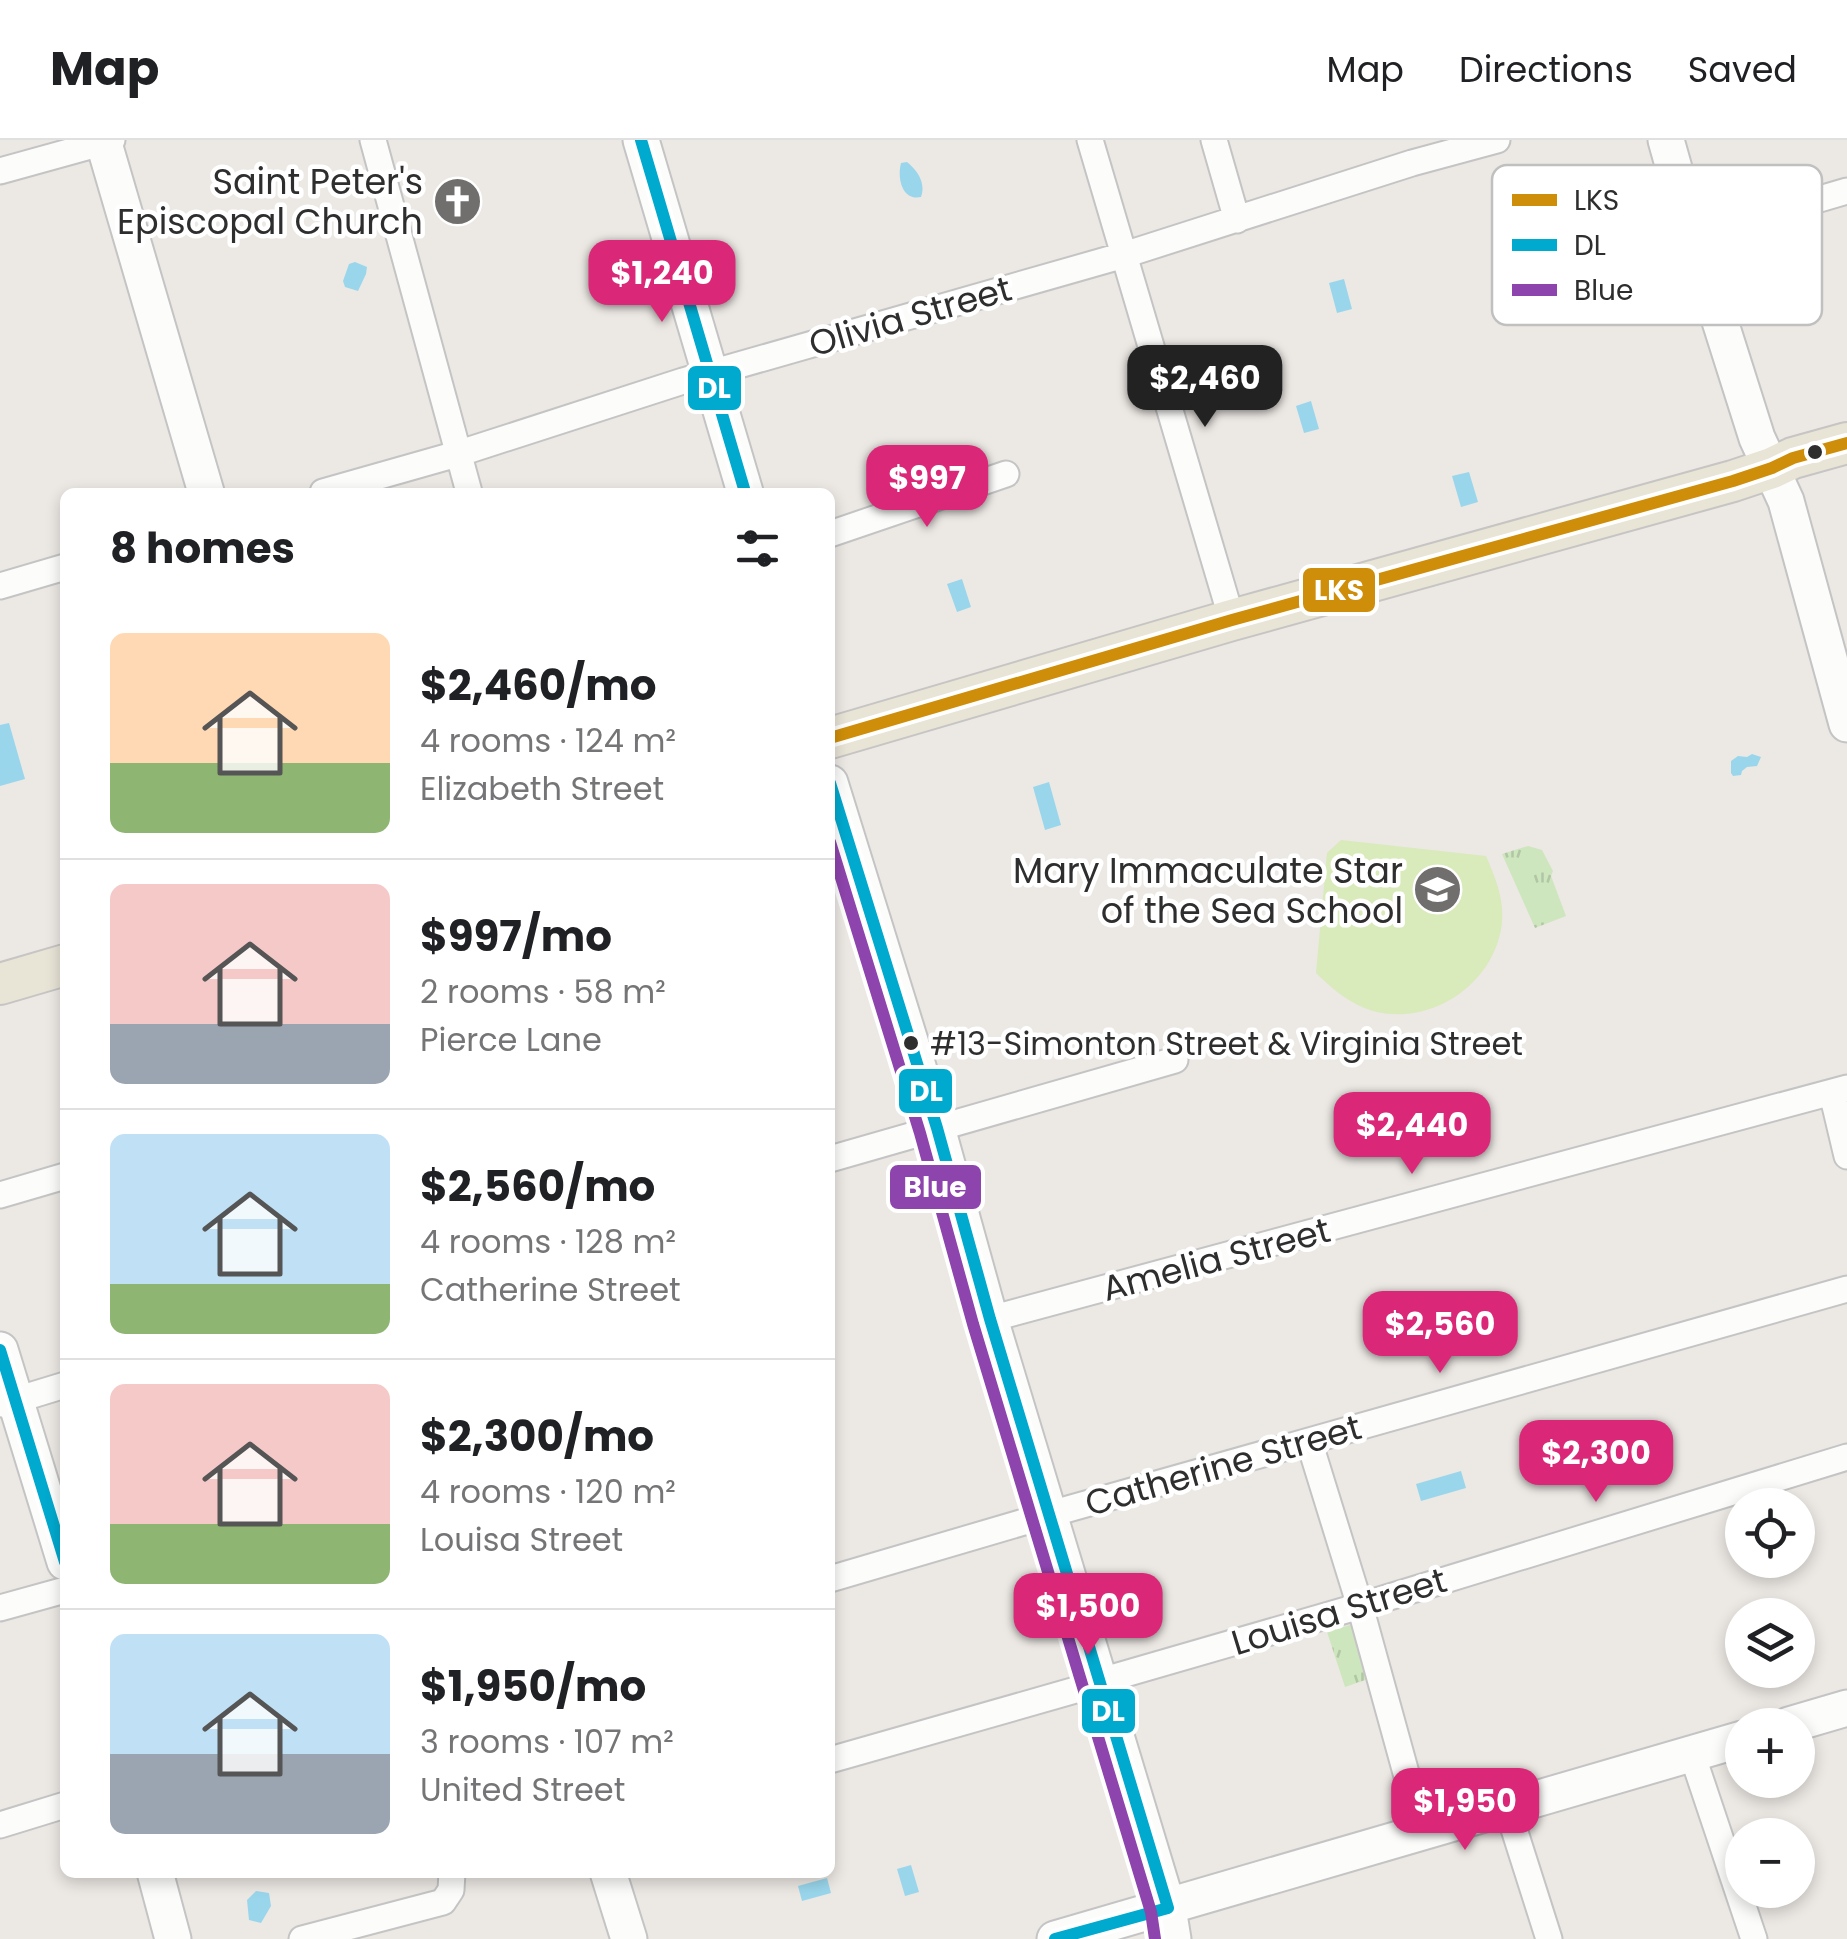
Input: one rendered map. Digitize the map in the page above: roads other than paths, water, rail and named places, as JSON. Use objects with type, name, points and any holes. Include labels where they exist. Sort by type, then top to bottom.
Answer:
[{"type":"main road","points":[[835,737],[1772,468],[1847,442]]},
{"type":"main road","points":[[0,984],[60,966]]},
{"type":"street","points":[[373,140],[468,488]]},
{"type":"street","points":[[640,140],[744,488]]},
{"type":"street","points":[[1090,140],[1232,620]]},
{"type":"street","points":[[1214,140],[1237,220]]},
{"type":"street","name":"Olivia Street","points":[[337,488],[710,373],[1237,220],[1408,152],[1497,140]]},
{"type":"street","points":[[1666,140],[1673,165]]},
{"type":"street","points":[[0,171],[106,141],[205,488]]},
{"type":"street","points":[[1822,198],[1847,191]]},
{"type":"street","points":[[1721,325],[1757,438],[1786,501],[1847,724]]},
{"type":"street","points":[[835,532],[1006,474]]},
{"type":"street","points":[[1,580],[60,568]]},
{"type":"street","points":[[835,799],[937,1128],[1170,1924]]},
{"type":"street","points":[[835,1158],[1175,1060]]},
{"type":"street","points":[[1839,1091],[1847,1156]]},
{"type":"street","name":"Amelia Street","points":[[990,1319],[1839,1091]]},
{"type":"street","points":[[0,1195],[60,1177]]},
{"type":"street","name":"Catherine Street","points":[[835,1577],[1847,1289]]},
{"type":"street","points":[[0,1350],[7,1402],[60,1548]]},
{"type":"street","points":[[7,1402],[60,1386]]},
{"type":"street","points":[[1308,1441],[1360,1606],[1422,1831]]},
{"type":"street","name":"Louisa Street","points":[[835,1759],[1360,1606],[1847,1457]]},
{"type":"street","points":[[0,1608],[60,1591]]},
{"type":"street","points":[[1815,1717],[1847,1708]]},
{"type":"street","points":[[1055,1939],[1170,1924],[1422,1831],[1725,1744]]},
{"type":"street","points":[[1692,1754],[1754,1939]]},
{"type":"street","points":[[0,1824],[60,1806]]},
{"type":"street","points":[[1506,1808],[1549,1939]]},
{"type":"street","points":[[157,1878],[174,1939]]},
{"type":"street","points":[[610,1878],[629,1939]]},
{"type":"street","points":[[302,1939],[443,1902],[451,1881]]},
{"type":"water","points":[[907,162],[920,178],[921,197],[909,195],[902,187],[901,163]]},
{"type":"water","points":[[349,264],[367,267],[358,291],[345,287],[343,281]]},
{"type":"water","points":[[1344,279],[1352,309],[1337,313],[1329,283]]},
{"type":"water","points":[[1311,401],[1319,429],[1304,433],[1296,406]]},
{"type":"water","points":[[1469,472],[1478,502],[1461,507],[1452,476]]},
{"type":"water","points":[[962,579],[971,607],[957,612],[947,584]]},
{"type":"water","points":[[9,723],[25,779],[0,786],[0,725]]},
{"type":"water","points":[[1752,754],[1761,757],[1757,766],[1733,776],[1731,761]]},
{"type":"water","points":[[1049,782],[1061,825],[1045,830],[1033,787]]},
{"type":"water","points":[[1461,1471],[1466,1488],[1421,1501],[1416,1484]]},
{"type":"water","points":[[911,1865],[919,1892],[905,1896],[897,1869]]},
{"type":"water","points":[[827,1878],[831,1893],[802,1901],[798,1886]]},
{"type":"water","points":[[256,1891],[269,1893],[271,1906],[261,1923],[249,1920],[247,1900]]},
{"type":"place","name":"Saint Peter's Episcopal Church","points":[[458,201]]},
{"type":"place","name":"Mary Immaculate Star of the Sea School","points":[[1438,890]]},
{"type":"place","name":"#13-Simonton Street & Virginia Street","points":[[911,1043]]}]
